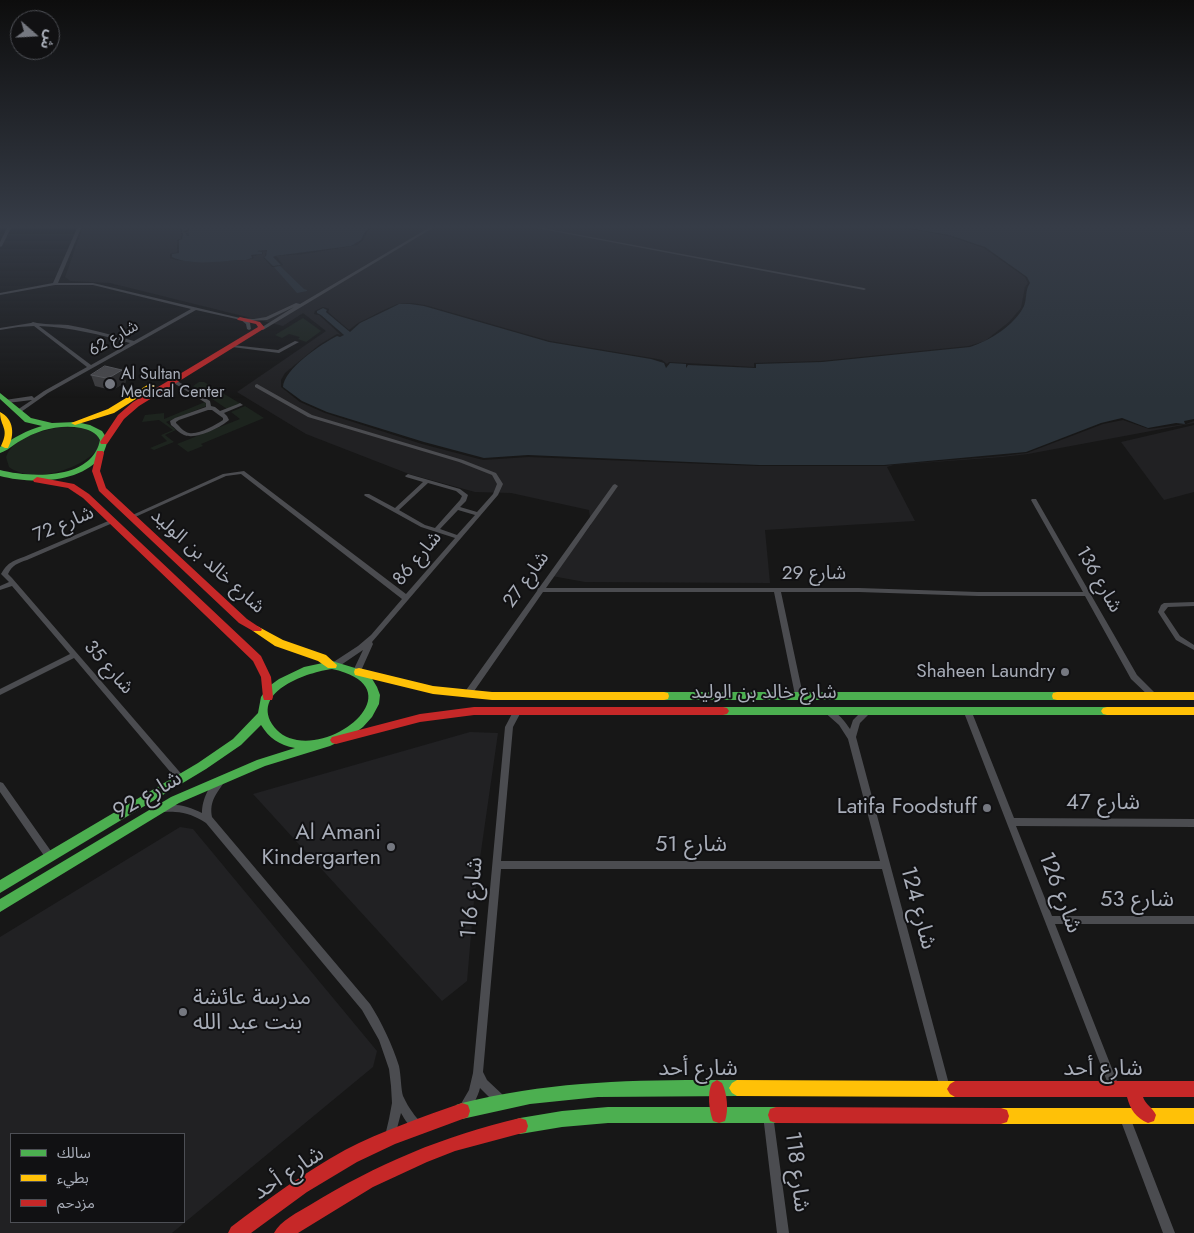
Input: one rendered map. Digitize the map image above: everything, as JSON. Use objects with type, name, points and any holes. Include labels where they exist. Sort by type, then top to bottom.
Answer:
[{"type":"main road","points":[[240,319],[262,323]]},
{"type":"main road","points":[[2,449],[23,435],[90,419],[110,411],[248,329],[262,323]]},
{"type":"main road","name":"شارع خالد بن الوليد","points":[[262,323],[232,346],[128,410],[115,424],[104,442],[96,468],[98,482],[107,496],[252,628],[279,643],[322,658],[333,665]]},
{"type":"main road","points":[[3,398],[24,417],[34,423],[84,426],[97,430],[104,438],[104,442]]},
{"type":"main road","points":[[0,414],[9,424],[10,429],[8,441],[2,449]]},
{"type":"main road","points":[[0,482],[37,480],[71,472],[85,465],[100,453]]},
{"type":"main road","points":[[0,473],[7,477],[22,480]]},
{"type":"main road","name":"شارع خالد بن الوليد","points":[[37,480],[61,483],[80,491],[112,521],[257,659],[266,676],[268,697]]},
{"type":"main road","points":[[333,665],[358,672],[369,681],[372,687],[374,693],[373,706],[366,719],[353,731],[326,743],[295,744],[282,740],[272,734],[266,725],[263,715],[268,697],[276,686],[301,671],[333,665]]},
{"type":"main road","name":"شارع خالد بن الوليد","points":[[358,672],[433,690],[467,695],[1194,696]]},
{"type":"main road","points":[[1078,696],[1089,703],[1086,711]]},
{"type":"main road","points":[[1106,696],[1103,700],[1104,703],[1113,711]]},
{"type":"main road","name":"شارع خالد بن الوليد","points":[[336,740],[438,714],[498,710],[1194,711]]},
{"type":"main road","name":"شارع 92","points":[[0,887],[237,742],[263,715]]},
{"type":"main road","name":"شارع 92","points":[[0,906],[159,810],[226,777],[276,758],[326,743]]},
{"type":"main road","points":[[717,1088],[719,1115]]},
{"type":"main road","name":"شارع أحد","points":[[237,1233],[280,1200],[317,1176],[417,1125],[500,1100],[550,1092],[589,1089],[717,1088],[1194,1089]]},
{"type":"main road","points":[[1138,1089],[1134,1093],[1136,1105],[1148,1115]]},
{"type":"main road","points":[[282,1233],[340,1195],[379,1174],[456,1142],[494,1130],[570,1117],[719,1115],[1194,1116]]},
{"type":"street","points":[[0,294],[55,284],[101,285],[240,319],[248,323],[248,329]]},
{"type":"street","points":[[262,323],[338,284]]},
{"type":"street","points":[[835,284],[864,289]]},
{"type":"street","points":[[262,323],[317,296]]},
{"type":"street","name":"شارع 62","points":[[19,411],[46,392],[196,308]]},
{"type":"street","points":[[0,329],[33,323],[68,325],[133,342]]},
{"type":"street","points":[[33,323],[90,367]]},
{"type":"street","points":[[232,346],[281,352],[297,342]]},
{"type":"street","points":[[252,353],[257,350]]},
{"type":"street","points":[[174,381],[206,401],[209,404],[209,408]]},
{"type":"street","name":"شارع 86","points":[[257,386],[300,411],[321,420],[448,456],[487,471],[498,479],[500,484],[499,490],[373,637],[361,648],[333,665]]},
{"type":"street","name":"شارع 62","points":[[3,398],[25,400],[46,392]]},
{"type":"street","points":[[220,413],[240,405]]},
{"type":"street","points":[[209,408],[226,418],[224,422],[194,434],[184,433],[172,423],[177,419],[209,408]]},
{"type":"street","points":[[131,517],[220,478],[238,476],[252,480],[406,598]]},
{"type":"street","points":[[408,476],[465,494],[464,499],[436,530]]},
{"type":"street","points":[[395,511],[427,481]]},
{"type":"street","name":"شارع 27","points":[[467,695],[615,486]]},
{"type":"street","points":[[367,495],[395,511],[436,530],[458,537]]},
{"type":"street","name":"شارع 136","points":[[1034,500],[1134,676],[1154,696]]},
{"type":"street","points":[[456,508],[478,514]]},
{"type":"street","name":"شارع 72","points":[[0,588],[11,581],[11,570],[28,558],[112,521]]},
{"type":"street","name":"شارع 35","points":[[11,581],[181,778]]},
{"type":"street","name":"شارع 29","points":[[540,590],[777,590],[1088,594]]},
{"type":"street","points":[[777,590],[799,695]]},
{"type":"street","points":[[1194,604],[1166,605],[1161,612],[1178,638],[1194,648]]},
{"type":"street","name":"شارع 86","points":[[358,672],[364,654],[373,637]]},
{"type":"street","points":[[0,692],[74,655]]},
{"type":"street","name":"شارع 136","points":[[1134,676],[1136,696]]},
{"type":"street","points":[[498,710],[504,716],[508,728]]},
{"type":"street","name":"شارع 116","points":[[463,1110],[474,1092],[478,1073],[508,728],[518,710]]},
{"type":"street","name":"شارع 124","points":[[826,710],[842,723],[852,738],[945,1088]]},
{"type":"street","points":[[852,738],[856,722],[867,710]]},
{"type":"street","name":"شارع 126","points":[[967,710],[1115,1089]]},
{"type":"street","points":[[208,820],[206,813],[207,803],[211,794],[226,777]]},
{"type":"street","points":[[0,785],[50,858]]},
{"type":"street","points":[[159,810],[182,808],[208,820],[366,1007],[376,1022],[394,1066],[398,1110],[389,1138]]},
{"type":"street","name":"شارع 47","points":[[1012,822],[1194,823]]},
{"type":"street","name":"شارع 51","points":[[496,865],[886,865]]},
{"type":"street","name":"شارع 53","points":[[1050,920],[1194,920]]},
{"type":"street","points":[[478,1073],[483,1084],[500,1100]]},
{"type":"street","points":[[398,1096],[406,1112],[417,1125]]},
{"type":"street","name":"شارع 118","points":[[768,1115],[784,1233]]},
{"type":"street","points":[[1124,1116],[1169,1233]]},
{"type":"shaded area","points":[[112,284],[1028,284],[1025,287],[1021,308],[1009,322],[985,341],[969,346],[821,361],[754,363],[754,367],[669,362],[667,364],[662,360],[652,358],[550,341],[425,305],[411,303],[398,304],[386,309],[358,323],[349,330],[328,312],[329,309],[323,307],[315,311],[314,314],[319,315],[341,335],[337,334],[319,345],[285,373],[281,380],[281,387],[300,402],[325,413],[422,444],[483,460],[528,457],[759,466],[885,466],[1027,453],[1103,424],[1123,420],[1149,429],[1186,424],[1194,421],[1194,423],[1028,454],[887,467],[915,521],[765,530],[770,583],[585,582],[552,576],[591,525],[589,510],[511,493],[475,492],[409,474],[306,434],[237,392],[326,331],[303,313],[283,326]]},
{"type":"shaded area","points":[[289,284],[298,284],[307,290],[297,293]]},
{"type":"shaded area","points":[[1030,284],[1194,284],[1194,419],[1184,421],[1185,424],[1176,423],[1148,428],[1122,418],[1101,423],[1026,452],[884,465],[759,465],[528,455],[484,458],[424,442],[327,412],[302,401],[283,387],[290,373],[304,358],[330,340],[344,335],[317,313],[317,311],[323,308],[350,332],[360,323],[399,304],[410,304],[424,306],[549,342],[651,359],[664,363],[666,368],[670,363],[686,364],[686,368],[688,365],[756,368],[756,364],[822,362],[970,347],[985,341],[1014,320],[1024,306]]},
{"type":"shaded area","points":[[303,318],[321,331],[306,342],[298,339],[300,337],[289,334],[282,338],[275,335]]},
{"type":"shaded area","points":[[199,382],[204,382],[241,404],[227,409],[193,386]]},
{"type":"shaded area","points":[[205,402],[209,405],[166,422],[176,430],[165,435],[174,442],[154,450],[150,448],[167,441],[161,435],[173,430],[159,420],[142,422],[145,415],[164,413],[164,419]]},
{"type":"shaded area","points":[[245,406],[264,418],[201,444],[203,446],[188,452],[177,444],[240,419],[231,412]]},
{"type":"shaded area","points":[[1194,425],[1194,492],[1164,500],[1121,442]]},
{"type":"shaded area","points":[[61,427],[88,428],[101,436],[99,448],[81,462],[57,472],[31,475],[9,467],[6,457],[15,444],[29,436]]},
{"type":"shaded area","name":"Al Amani Kindergarten","points":[[470,732],[498,733],[474,900],[467,981],[442,1001],[253,794]]},
{"type":"shaded area","name":"مدرسة عائشة بنت عبد الله","points":[[180,827],[193,829],[377,1051],[373,1067],[185,1222],[185,1133],[10,1133],[10,1223],[184,1223],[172,1233],[0,1233],[0,937]]},
{"type":"building","points":[[105,366],[122,370],[106,378],[91,375]]},
{"type":"traffic: fast","points":[[0,395],[28,420],[49,425]]},
{"type":"traffic: fast","points":[[0,451],[19,438],[41,428],[64,424],[90,428],[99,433],[104,440],[99,453],[90,463],[77,470],[44,478],[28,478],[0,473]]},
{"type":"traffic: fast","points":[[332,665],[351,670],[367,680],[372,687],[374,695],[373,704],[368,714],[347,733],[317,744],[302,745],[287,742],[275,736],[266,724],[263,711],[265,699],[272,690],[282,681],[295,675],[332,665]]},
{"type":"traffic: fast","points":[[664,696],[1057,696]]},
{"type":"traffic: fast","points":[[723,711],[1107,711]]},
{"type":"traffic: fast","points":[[0,887],[202,766],[237,742],[263,715]]},
{"type":"traffic: fast","points":[[0,906],[175,800],[261,763],[326,743]]},
{"type":"traffic: fast","points":[[462,1111],[530,1096],[564,1092],[633,1088],[737,1088]]},
{"type":"traffic: fast","points":[[520,1126],[562,1119],[608,1115],[776,1115]]},
{"type":"traffic: slow","points":[[75,423],[111,411],[152,386]]},
{"type":"traffic: slow","points":[[0,414],[6,421],[9,429],[9,437],[5,446]]},
{"type":"traffic: slow","points":[[257,629],[279,643],[322,658],[332,665]]},
{"type":"traffic: slow","points":[[359,672],[433,690],[492,696],[664,696]]},
{"type":"traffic: slow","points":[[1057,696],[1194,696]]},
{"type":"traffic: slow","points":[[1107,711],[1194,711]]},
{"type":"traffic: slow","points":[[737,1088],[955,1089]]},
{"type":"traffic: slow","points":[[1001,1116],[1194,1116]]},
{"type":"traffic: jam","points":[[104,442],[121,417],[136,404],[262,328],[258,323],[240,319]]},
{"type":"traffic: jam","points":[[100,453],[96,471],[102,489],[243,621],[257,629]]},
{"type":"traffic: jam","points":[[37,480],[71,486],[86,496],[257,659],[266,677],[268,697]]},
{"type":"traffic: jam","points":[[336,740],[420,718],[474,711],[723,711]]},
{"type":"traffic: jam","points":[[717,1088],[719,1115]]},
{"type":"traffic: jam","points":[[955,1089],[1194,1089]]},
{"type":"traffic: jam","points":[[1138,1089],[1134,1093],[1137,1105],[1148,1115]]},
{"type":"traffic: jam","points":[[237,1233],[301,1187],[351,1156],[392,1137],[462,1111]]},
{"type":"traffic: jam","points":[[776,1115],[1001,1116]]},
{"type":"traffic: jam","points":[[283,1233],[339,1197],[396,1167],[455,1143],[520,1126]]},
{"type":"place","name":"Al Sultan Medical Center","points":[[110,384]]},
{"type":"place","name":"Shaheen Laundry","points":[[1065,672]]},
{"type":"place","name":"Latifa Foodstuff","points":[[987,808]]},
{"type":"place","name":"Al Amani Kindergarten","points":[[391,847]]},
{"type":"place","name":"مدرسة عائشة بنت عبد الله","points":[[183,1012]]}]
